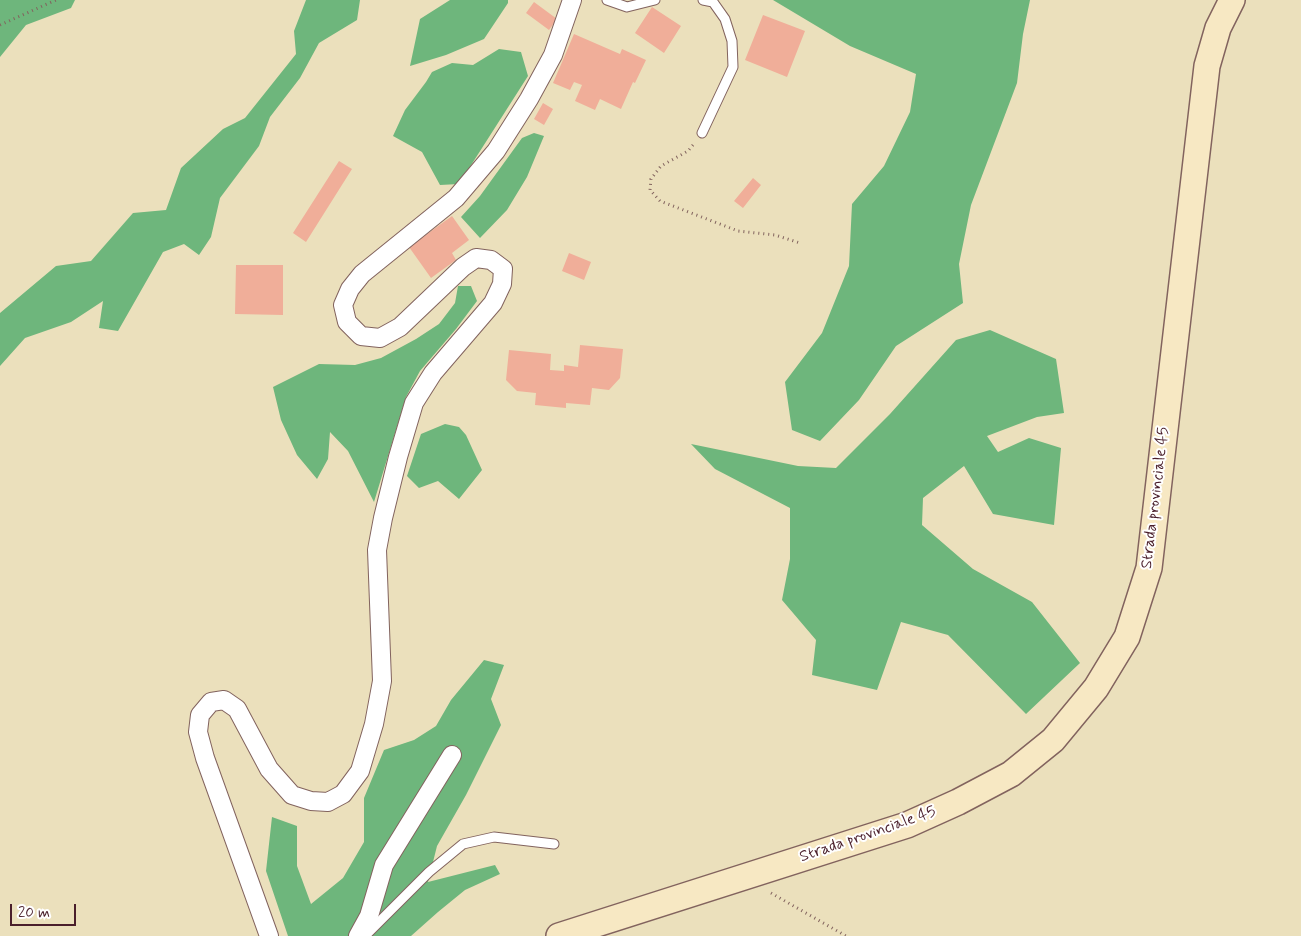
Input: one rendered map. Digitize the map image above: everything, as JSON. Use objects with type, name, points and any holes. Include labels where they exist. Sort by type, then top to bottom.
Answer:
[{"type":"main road","name":"Strada provinciale 45","points":[[559,936],[907,825],[958,802],[1012,774],[1053,740],[1096,688],[1127,637],[1149,568],[1207,66],[1218,28],[1232,0]]},
{"type":"street","points":[[270,936],[205,758],[198,732],[200,715],[211,702],[224,700],[236,709],[269,769],[292,795],[311,801],[328,802],[343,794],[360,771],[374,724],[382,681],[377,550],[398,457],[414,403],[433,373],[493,303],[502,284],[503,269],[491,260],[476,258],[462,268],[400,327],[380,338],[361,336],[347,322],[343,305],[350,289],[362,274],[456,198],[496,151],[529,99],[553,55],[572,0]]},
{"type":"street","points":[[358,936],[370,916],[384,865],[452,755]]},
{"type":"lane","points":[[607,0],[627,8],[655,0]]},
{"type":"lane","points":[[702,133],[733,67],[732,42],[724,19],[713,2],[703,0]]},
{"type":"lane","points":[[366,936],[429,872],[463,844],[494,837],[554,844]]},
{"type":"path","points":[[0,25],[56,0]]},
{"type":"path","points":[[702,133],[688,151],[661,166],[651,179],[650,190],[660,201],[738,231],[775,235],[800,243]]},
{"type":"path","points":[[748,876],[772,894],[846,936]]},
{"type":"green space","points":[[0,0],[75,0],[71,8],[26,25],[0,57]]},
{"type":"green space","points":[[306,0],[360,0],[357,20],[319,43],[300,78],[270,117],[259,146],[220,198],[211,237],[199,255],[184,244],[163,252],[118,331],[99,328],[103,301],[71,322],[25,338],[0,366],[0,313],[56,266],[91,261],[133,213],[166,210],[181,168],[223,129],[245,118],[296,54],[294,31]]},
{"type":"green space","points":[[450,0],[508,0],[508,3],[484,39],[446,55],[410,66],[420,19]]},
{"type":"green space","points":[[773,0],[1030,0],[1023,34],[1017,83],[971,205],[959,264],[963,303],[896,346],[859,400],[820,441],[792,430],[785,382],[822,333],[849,266],[852,204],[884,166],[910,112],[916,74],[850,46]]},
{"type":"green space","points":[[499,49],[521,52],[528,76],[459,184],[440,185],[422,152],[393,136],[405,110],[432,72],[452,63],[473,65]]},
{"type":"green space","points":[[534,133],[544,136],[527,177],[507,210],[480,238],[461,217],[480,196],[522,138]]},
{"type":"green space","points":[[458,286],[471,286],[477,301],[420,371],[406,397],[374,502],[348,451],[330,432],[328,459],[317,479],[297,455],[281,420],[273,387],[319,364],[355,365],[381,358],[416,339],[439,324],[455,303]]},
{"type":"green space","points":[[990,330],[1056,359],[1064,413],[1037,417],[987,436],[998,452],[1029,438],[1061,448],[1054,525],[993,514],[964,466],[923,498],[922,525],[973,569],[1032,602],[1080,663],[1026,714],[948,635],[901,622],[877,690],[812,675],[816,640],[782,600],[790,559],[790,508],[715,469],[691,444],[798,466],[836,468],[890,414],[956,340]]},
{"type":"green space","points":[[445,424],[459,427],[466,435],[482,470],[459,499],[438,481],[419,488],[407,476],[421,434]]},
{"type":"green space","points":[[484,660],[504,665],[491,699],[501,725],[466,795],[437,846],[428,882],[495,865],[500,874],[465,890],[411,936],[288,936],[266,871],[272,817],[297,826],[297,866],[311,904],[343,878],[364,842],[364,798],[384,750],[414,740],[436,726],[451,700]]},
{"type":"building","points":[[534,2],[557,19],[549,30],[526,13]]},
{"type":"building","points":[[652,7],[681,26],[664,53],[635,33]]},
{"type":"building","points":[[763,15],[805,31],[787,77],[745,60]]},
{"type":"building","points":[[574,34],[620,54],[622,49],[646,60],[635,83],[633,82],[621,109],[600,99],[595,110],[575,101],[582,85],[574,82],[570,90],[553,83]]},
{"type":"building","points":[[543,103],[553,109],[544,125],[534,119]]},
{"type":"building","points":[[339,161],[352,169],[306,242],[293,233]]},
{"type":"building","points":[[753,178],[761,185],[743,208],[734,201]]},
{"type":"building","points":[[452,216],[469,240],[452,253],[456,260],[431,278],[409,247]]},
{"type":"building","points":[[569,253],[591,262],[584,280],[562,271]]},
{"type":"building","points":[[236,265],[283,265],[283,315],[235,314]]},
{"type":"building","points":[[580,345],[623,349],[620,378],[609,390],[592,388],[590,405],[566,403],[566,408],[535,405],[536,393],[517,391],[506,380],[509,350],[551,354],[550,370],[564,371],[564,365],[578,367]]}]
